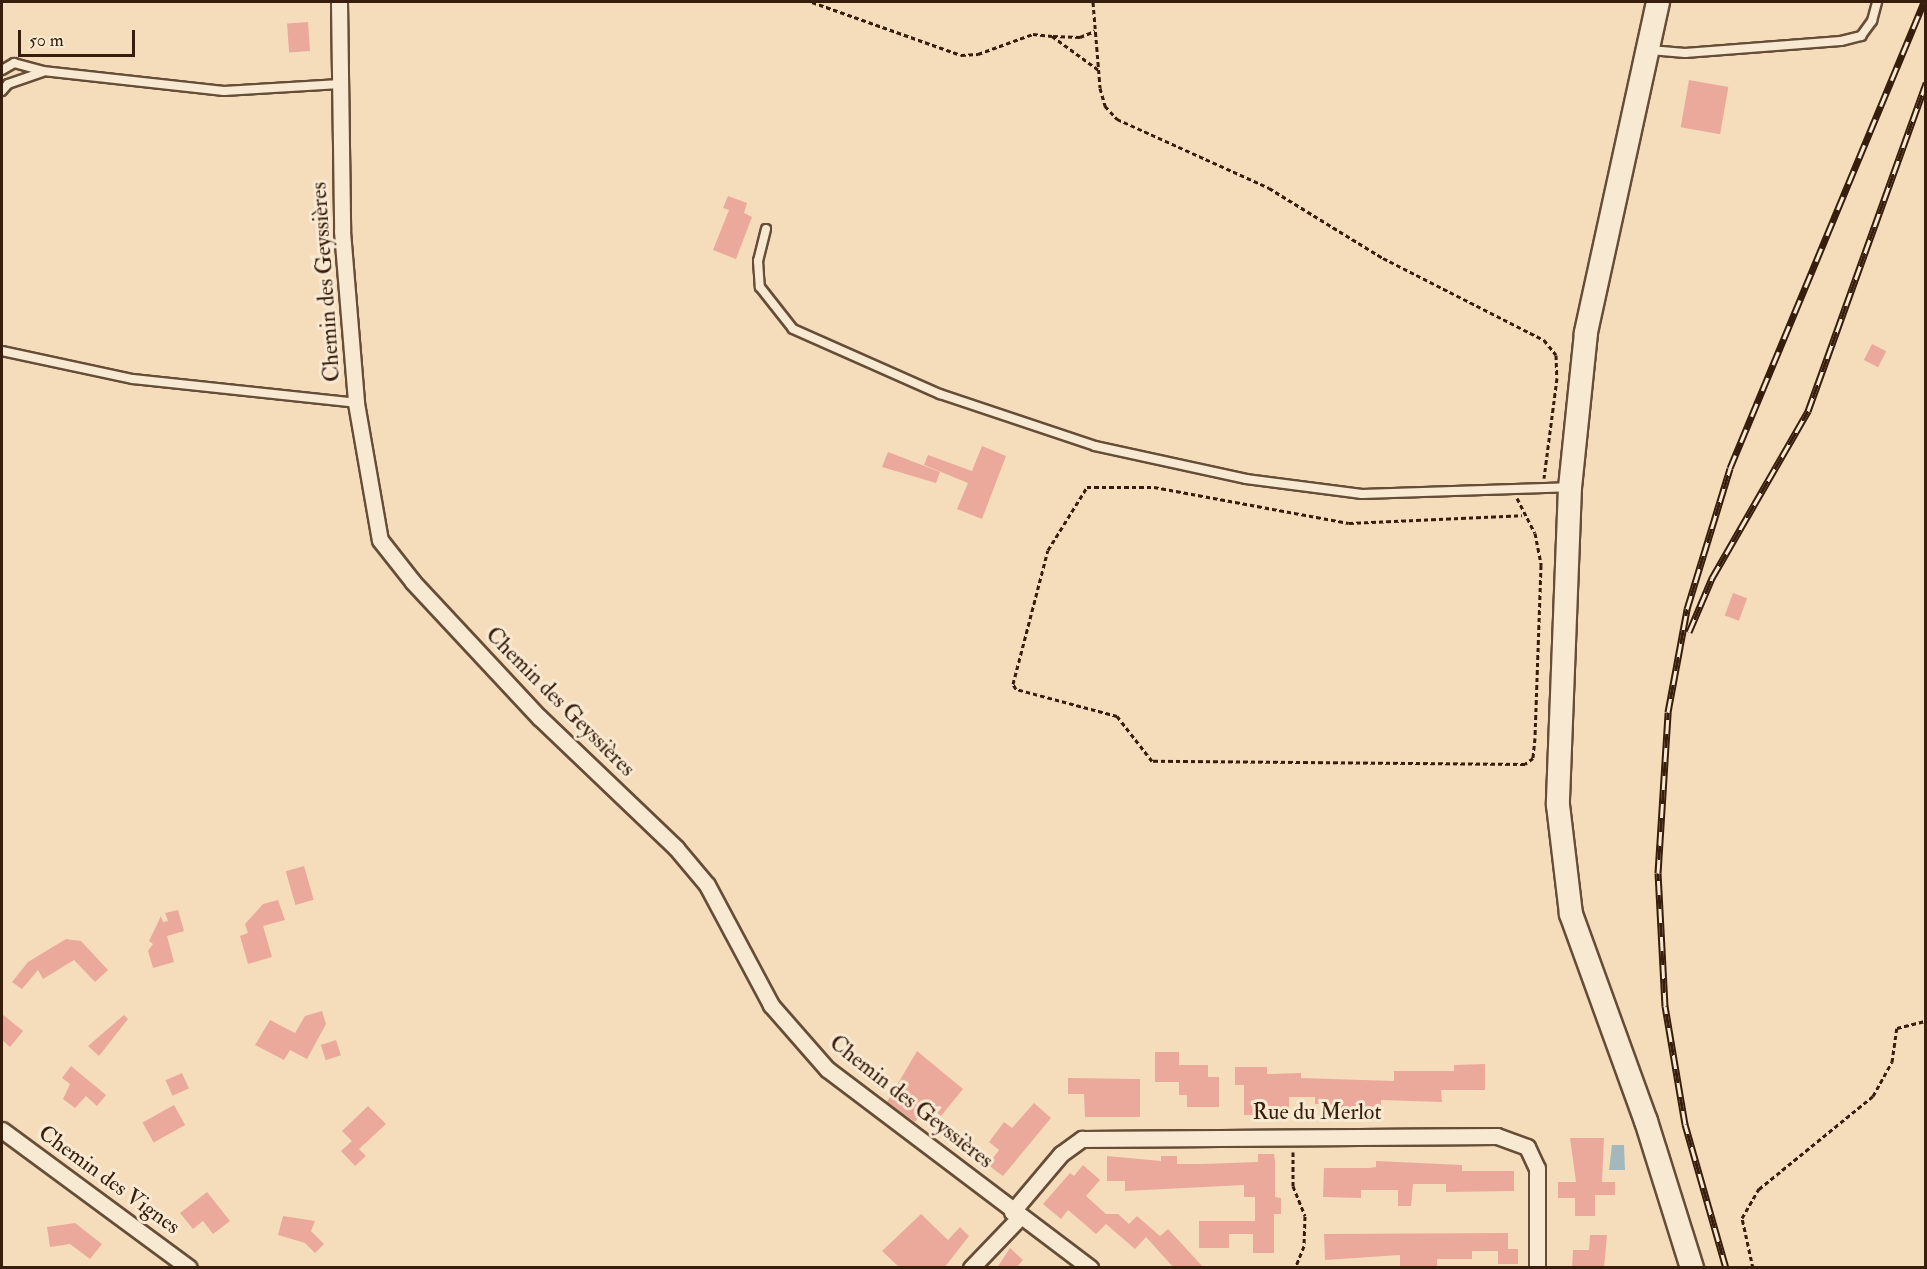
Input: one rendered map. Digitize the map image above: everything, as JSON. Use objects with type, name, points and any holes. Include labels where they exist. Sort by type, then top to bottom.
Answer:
[{"type":"street","name":"Chemin des Geyssières","points":[[339,2],[342,231],[356,403],[380,540],[413,582],[539,717],[676,848],[707,885],[771,1005],[827,1069],[1015,1215],[1090,1268]]},
{"type":"street","points":[[1658,2],[1646,48],[1586,333],[1570,487],[1558,805],[1562,863],[1571,914],[1646,1121],[1692,1268]]},
{"type":"street","name":"Chemin des Vignes","points":[[2,1130],[189,1268]]},
{"type":"street","name":"Rue du Merlot","points":[[971,1268],[1061,1155],[1082,1138],[1293,1135],[1497,1136],[1527,1147],[1537,1168],[1537,1268]]},
{"type":"lane","points":[[1646,48],[1686,53],[1841,41],[1861,36],[1872,21],[1877,2]]},
{"type":"lane","points":[[2,70],[14,63],[43,71],[224,91],[340,84]]},
{"type":"lane","points":[[2,91],[8,84],[43,71]]},
{"type":"lane","points":[[766,229],[758,261],[760,287],[793,329],[940,394],[1095,446],[1246,479],[1362,494],[1543,486],[1570,487]]},
{"type":"lane","points":[[2,351],[133,379],[356,403]]},
{"type":"path","points":[[812,2],[961,55],[978,54],[1033,34],[1080,37],[1095,31]]},
{"type":"path","points":[[1093,2],[1105,106],[1117,119],[1269,188],[1383,258],[1544,340],[1556,355],[1557,378],[1543,486]]},
{"type":"path","points":[[1052,36],[1101,72]]},
{"type":"path","points":[[1518,487],[1516,504],[1535,533],[1541,566],[1533,758],[1525,765],[1152,761],[1117,716],[1016,689],[1013,684],[1048,550],[1087,488],[1154,488],[1349,523],[1522,516]]},
{"type":"path","points":[[1753,1268],[1742,1218],[1759,1189],[1873,1096],[1892,1062],[1898,1028],[1926,1021]]},
{"type":"path","points":[[1293,1135],[1293,1186],[1305,1216],[1304,1246],[1295,1268]]},
{"type":"shaded area","points":[[1612,1145],[1624,1145],[1625,1170],[1609,1170]]},
{"type":"building","points":[[308,22],[310,51],[289,52],[287,23]]},
{"type":"building","points":[[1689,80],[1728,87],[1720,134],[1681,127]]},
{"type":"building","points":[[728,196],[747,203],[744,213],[752,217],[736,259],[713,250],[729,210],[723,208]]},
{"type":"building","points":[[1872,344],[1886,351],[1878,367],[1864,360]]},
{"type":"building","points":[[982,446],[1006,456],[982,519],[957,509],[968,483],[924,465],[928,455],[972,471]]},
{"type":"building","points":[[888,452],[940,472],[936,483],[882,467]]},
{"type":"building","points":[[1733,593],[1747,598],[1739,621],[1725,616]]},
{"type":"building","points":[[304,866],[314,900],[295,905],[286,871]]},
{"type":"building","points":[[278,900],[285,920],[263,926],[272,957],[248,964],[240,936],[248,933],[245,924],[263,904]]},
{"type":"building","points":[[178,910],[184,931],[167,936],[174,962],[153,968],[148,951],[153,944],[149,941],[161,916],[163,922],[168,921],[165,913]]},
{"type":"building","points":[[66,939],[81,941],[108,970],[95,982],[74,960],[43,979],[38,970],[22,989],[12,982],[28,962]]},
{"type":"building","points":[[322,1011],[326,1024],[307,1059],[290,1050],[284,1060],[255,1045],[270,1020],[295,1033],[305,1016]]},
{"type":"building","points":[[2,1014],[23,1031],[10,1047],[2,1040]]},
{"type":"building","points":[[124,1015],[128,1019],[99,1056],[88,1046]]},
{"type":"building","points":[[336,1040],[341,1055],[326,1060],[321,1045]]},
{"type":"building","points":[[917,1051],[963,1089],[941,1116],[928,1105],[915,1122],[887,1102]]},
{"type":"building","points":[[1155,1052],[1179,1052],[1179,1065],[1208,1065],[1208,1077],[1219,1077],[1219,1107],[1187,1107],[1187,1095],[1179,1095],[1179,1082],[1155,1082]]},
{"type":"building","points":[[1485,1064],[1485,1090],[1441,1090],[1442,1102],[1381,1100],[1381,1116],[1338,1116],[1338,1112],[1326,1112],[1326,1104],[1315,1104],[1315,1097],[1289,1097],[1289,1109],[1277,1109],[1277,1114],[1244,1115],[1244,1085],[1235,1085],[1235,1067],[1267,1067],[1267,1074],[1301,1073],[1301,1078],[1394,1081],[1394,1071],[1454,1071],[1454,1065]]},
{"type":"building","points":[[71,1066],[106,1095],[97,1106],[86,1096],[75,1108],[63,1099],[70,1084],[62,1078]]},
{"type":"building","points":[[182,1073],[189,1089],[172,1096],[166,1080]]},
{"type":"building","points":[[1068,1078],[1140,1079],[1140,1117],[1085,1117],[1084,1094],[1068,1094]]},
{"type":"building","points":[[1034,1103],[1051,1118],[1003,1176],[988,1165],[999,1150],[989,1142],[1004,1122],[1012,1128]]},
{"type":"building","points":[[174,1105],[185,1125],[154,1143],[143,1122]]},
{"type":"building","points":[[368,1106],[386,1124],[359,1149],[366,1156],[355,1166],[341,1151],[352,1141],[342,1131]]},
{"type":"building","points":[[1570,1138],[1604,1138],[1602,1182],[1615,1182],[1615,1195],[1595,1195],[1595,1216],[1575,1216],[1575,1198],[1558,1198],[1558,1182],[1576,1182]]},
{"type":"building","points":[[1258,1154],[1274,1154],[1275,1197],[1281,1198],[1281,1214],[1274,1214],[1274,1253],[1253,1253],[1253,1234],[1229,1234],[1229,1248],[1199,1248],[1199,1221],[1255,1221],[1255,1197],[1244,1197],[1244,1185],[1125,1191],[1125,1181],[1107,1181],[1107,1156],[1161,1161],[1161,1156],[1177,1156],[1177,1164],[1201,1164],[1258,1162]]},
{"type":"building","points":[[1376,1161],[1462,1165],[1462,1171],[1514,1171],[1514,1191],[1446,1192],[1446,1184],[1413,1184],[1411,1206],[1398,1206],[1398,1190],[1361,1190],[1361,1198],[1323,1197],[1324,1168],[1369,1168],[1376,1167]]},
{"type":"building","points":[[1083,1165],[1100,1180],[1086,1196],[1106,1214],[1118,1214],[1129,1224],[1137,1216],[1160,1236],[1168,1229],[1204,1268],[1174,1268],[1146,1237],[1135,1249],[1106,1224],[1096,1234],[1068,1210],[1061,1219],[1043,1204],[1070,1173],[1074,1176]]},
{"type":"building","points":[[207,1192],[230,1221],[213,1234],[203,1221],[193,1229],[180,1213]]},
{"type":"building","points":[[921,1214],[948,1240],[960,1227],[969,1236],[944,1268],[900,1268],[882,1251]]},
{"type":"building","points":[[283,1216],[315,1221],[311,1231],[324,1244],[315,1253],[305,1243],[278,1235]]},
{"type":"building","points":[[75,1223],[102,1244],[90,1259],[70,1244],[50,1247],[47,1227]]},
{"type":"building","points":[[1508,1233],[1508,1249],[1518,1249],[1518,1264],[1498,1264],[1498,1251],[1472,1251],[1472,1259],[1437,1259],[1437,1266],[1400,1267],[1400,1255],[1325,1260],[1324,1234]]},
{"type":"building","points":[[1590,1235],[1607,1235],[1604,1268],[1572,1268],[1573,1250],[1589,1250]]},
{"type":"building","points":[[1010,1248],[1023,1260],[1016,1268],[997,1268]]},
{"type":"railway","points":[[1726,1268],[1685,1124],[1665,1006],[1658,873],[1668,712],[1687,609],[1730,468],[1924,2]]},
{"type":"railway","points":[[1689,632],[1712,578],[1808,411],[1926,83]]}]
